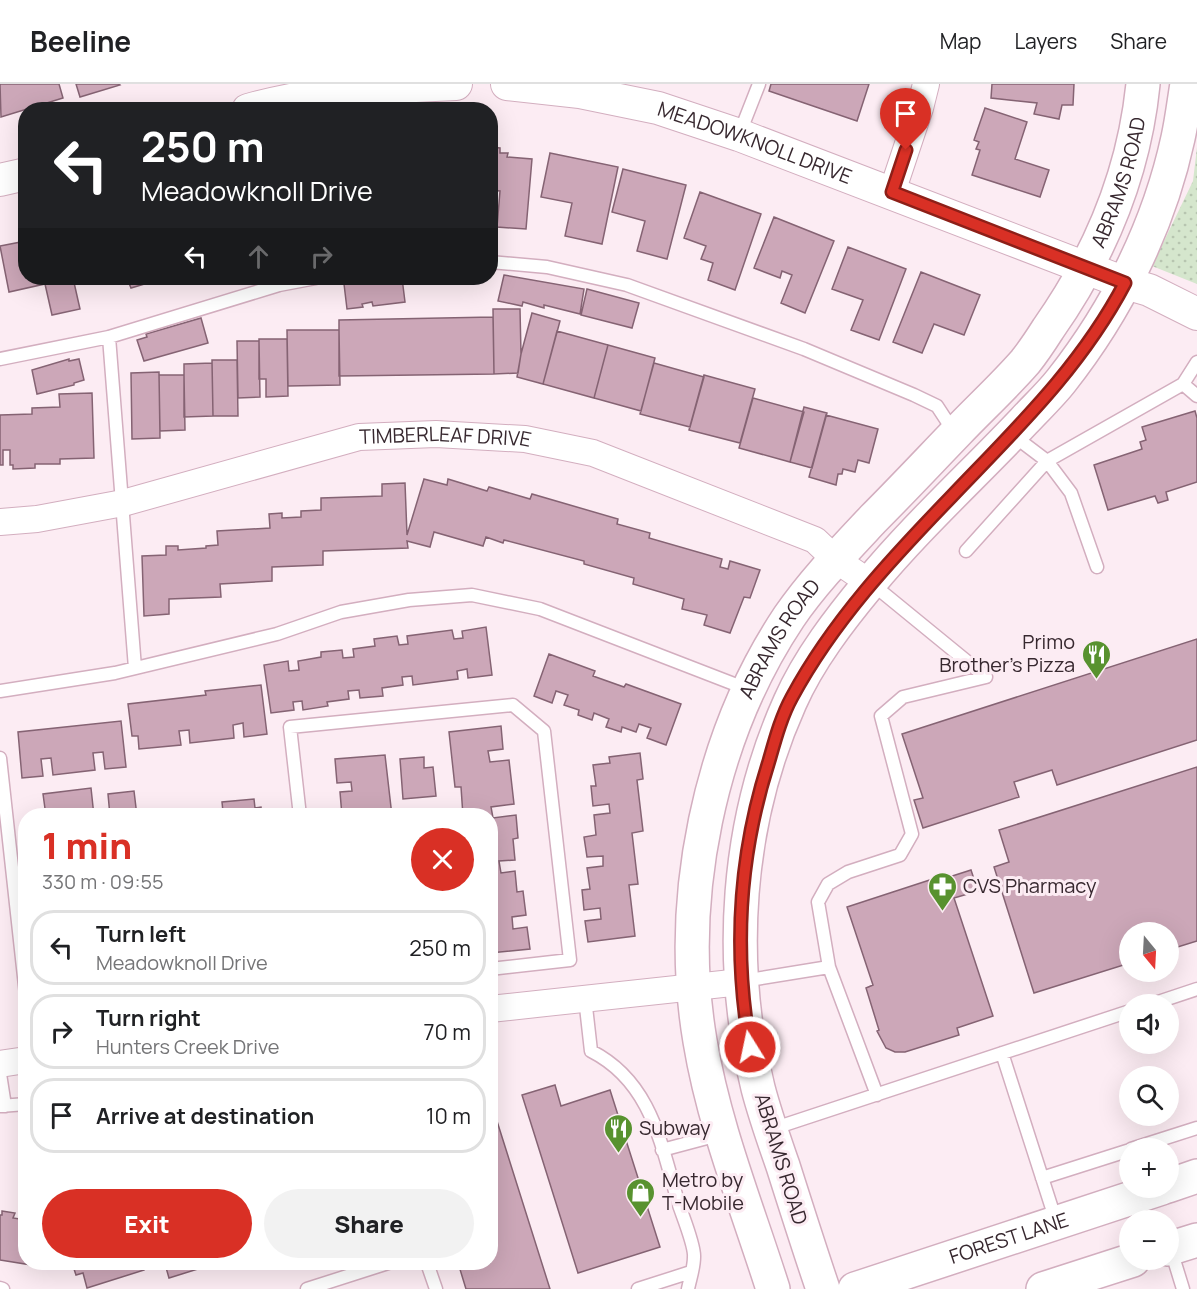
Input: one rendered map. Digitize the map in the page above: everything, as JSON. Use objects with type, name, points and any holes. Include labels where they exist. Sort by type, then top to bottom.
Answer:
[{"type":"main road","name":"ABRAMS ROAD","points":[[773,1289],[723,1134],[700,1039],[692,938],[696,884],[718,767],[737,714],[760,664],[791,615],[835,559],[1026,361],[1063,308],[1103,236],[1123,187],[1140,116],[1143,84]]},
{"type":"main road","name":"ABRAMS ROAD","points":[[823,1289],[758,1088],[745,1016],[741,982],[743,876],[760,787],[790,700],[829,636],[870,583],[1060,381],[1111,310],[1141,252],[1168,174],[1178,138],[1187,84]]},
{"type":"main road","points":[[1179,1182],[1197,1176]]},
{"type":"main road","name":"FOREST LANE","points":[[855,1289],[1131,1198]]},
{"type":"main road","points":[[1062,1286],[1119,1265]]},
{"type":"street","points":[[284,102],[318,94],[456,84]]},
{"type":"street","name":"MEADOWKNOLL DRIVE","points":[[507,84],[580,92],[658,108],[739,135],[1125,283],[1149,290],[1197,314]]},
{"type":"street","points":[[892,192],[926,84]]},
{"type":"street","points":[[0,180],[18,176]]},
{"type":"street","name":"TIMBERLEAF DRIVE","points":[[0,522],[37,519],[123,503],[359,437],[436,434],[525,439],[593,453],[815,540],[835,559],[870,583]]},
{"type":"street","points":[[498,1008],[741,982]]},
{"type":"street","points":[[0,1064],[18,1061]]},
{"type":"lane","points":[[739,135],[759,84]]},
{"type":"lane","points":[[498,263],[547,267],[627,285],[804,349],[937,406],[955,434]]},
{"type":"lane","points":[[0,359],[109,337],[279,285]]},
{"type":"lane","points":[[109,337],[135,668]]},
{"type":"lane","points":[[966,551],[1047,461],[1183,384],[1197,362]]},
{"type":"lane","points":[[1183,384],[1197,396]]},
{"type":"lane","points":[[1012,434],[1047,461],[1071,493],[1097,567]]},
{"type":"lane","points":[[870,583],[986,677],[903,698],[881,716],[912,834],[900,855],[848,872],[828,884],[818,902],[830,967],[877,1095]]},
{"type":"lane","points":[[0,691],[115,673],[277,634],[341,612],[409,600],[472,596],[540,609],[748,690]]},
{"type":"lane","points":[[299,808],[290,727],[513,705],[543,731],[570,960],[498,968]]},
{"type":"lane","points":[[0,758],[18,922]]},
{"type":"lane","points":[[741,982],[830,967]]},
{"type":"lane","points":[[1179,995],[1197,989]]},
{"type":"lane","points":[[585,998],[591,1050],[608,1059],[629,1079],[641,1095],[653,1119],[695,1256],[688,1289]]},
{"type":"lane","points":[[771,1130],[1119,1015]]},
{"type":"lane","points":[[1002,1053],[1056,1222]]},
{"type":"lane","points":[[0,1074],[2,1106],[18,1105]]},
{"type":"lane","points":[[1165,1138],[1197,1128]]},
{"type":"lane","points":[[663,1150],[723,1134]]},
{"type":"lane","points":[[1042,1178],[1119,1153]]},
{"type":"lane","points":[[1179,1246],[1183,1289]]},
{"type":"lane","points":[[307,1289],[366,1270]]},
{"type":"lane","points":[[429,1270],[436,1289]]},
{"type":"lane","points":[[638,1289],[691,1272]]},
{"type":"green space","points":[[1197,147],[1197,284],[1152,266],[1193,181]]},
{"type":"building","points":[[0,84],[59,84],[63,98],[50,102],[18,102],[18,112],[1,117]]},
{"type":"building","points":[[76,84],[119,84],[120,85],[80,97]]},
{"type":"building","points":[[771,84],[869,84],[857,121],[769,91]]},
{"type":"building","points":[[992,84],[1074,84],[1073,105],[1062,105],[1059,119],[1034,114],[1037,103],[991,98]]},
{"type":"building","points":[[985,108],[1027,122],[1015,159],[1049,170],[1040,197],[972,175],[980,150],[976,149],[979,142],[974,140]]},
{"type":"building","points":[[498,148],[500,153],[508,153],[507,157],[532,159],[526,229],[498,227],[500,191],[498,191]]},
{"type":"building","points":[[550,153],[618,167],[602,244],[565,236],[572,203],[541,197]]},
{"type":"building","points":[[623,169],[686,185],[667,259],[637,251],[645,221],[612,212]]},
{"type":"building","points":[[700,192],[761,214],[735,290],[708,280],[713,263],[701,259],[706,246],[684,238]]},
{"type":"building","points":[[774,217],[834,241],[805,313],[781,303],[792,275],[782,271],[780,278],[754,268]]},
{"type":"building","points":[[18,243],[18,285],[40,285],[9,292],[0,246]]},
{"type":"building","points":[[848,247],[906,269],[879,340],[851,330],[863,300],[832,289]]},
{"type":"building","points":[[921,272],[980,295],[964,335],[934,324],[922,353],[893,342]]},
{"type":"building","points":[[504,275],[584,289],[580,314],[544,305],[544,308],[523,302],[522,306],[498,301]]},
{"type":"building","points":[[45,285],[75,285],[80,309],[52,315]]},
{"type":"building","points":[[344,285],[403,285],[405,302],[373,306],[372,302],[362,304],[363,307],[347,309]]},
{"type":"building","points":[[587,289],[639,303],[632,328],[581,315]]},
{"type":"building","points":[[493,309],[520,309],[521,354],[518,373],[494,374]]},
{"type":"building","points":[[532,313],[560,321],[543,384],[517,377]]},
{"type":"building","points":[[493,317],[494,374],[339,376],[339,320]]},
{"type":"building","points":[[201,318],[208,343],[144,361],[137,340],[147,337],[146,334]]},
{"type":"building","points":[[287,330],[339,330],[340,385],[288,386]]},
{"type":"building","points":[[557,331],[608,345],[594,398],[543,384]]},
{"type":"building","points":[[259,339],[287,339],[288,396],[266,397],[266,379],[259,379]]},
{"type":"building","points":[[237,341],[259,341],[260,397],[238,398]]},
{"type":"building","points":[[608,345],[655,358],[641,411],[594,398]]},
{"type":"building","points":[[69,359],[69,361],[79,359],[84,380],[74,385],[37,394],[32,370]]},
{"type":"building","points":[[212,360],[237,360],[238,416],[213,416]]},
{"type":"building","points":[[212,363],[213,416],[184,417],[184,364]]},
{"type":"building","points":[[654,363],[704,377],[690,427],[640,414]]},
{"type":"building","points":[[159,372],[160,438],[132,439],[131,373]]},
{"type":"building","points":[[159,375],[184,375],[185,430],[160,431]]},
{"type":"building","points":[[704,375],[755,389],[740,443],[689,430]]},
{"type":"building","points":[[92,393],[94,458],[60,459],[60,464],[35,464],[35,468],[13,469],[13,465],[10,465],[10,450],[3,450],[3,465],[0,465],[0,415],[32,414],[32,408],[60,407],[59,394]]},
{"type":"building","points":[[753,398],[804,412],[790,462],[739,448]]},
{"type":"building","points":[[804,407],[827,413],[812,468],[790,462]]},
{"type":"building","points":[[1195,411],[1197,418],[1197,482],[1166,492],[1168,500],[1158,503],[1155,496],[1108,510],[1094,465],[1142,449],[1140,442],[1146,440],[1142,427]]},
{"type":"building","points":[[826,415],[878,429],[869,463],[858,460],[855,472],[843,469],[842,474],[838,474],[836,485],[809,477]]},
{"type":"building","points":[[424,479],[447,485],[448,479],[487,491],[489,487],[530,499],[532,494],[618,519],[617,524],[650,533],[649,538],[722,559],[720,567],[728,569],[730,561],[760,570],[750,598],[744,597],[730,633],[704,625],[707,615],[682,609],[684,599],[633,584],[634,578],[584,564],[584,561],[504,540],[503,543],[486,537],[483,546],[434,532],[430,547],[407,541],[408,548],[323,551],[323,565],[272,567],[272,581],[220,584],[221,597],[169,599],[169,614],[144,616],[142,556],[166,555],[166,546],[178,546],[178,550],[218,545],[217,531],[270,528],[269,514],[282,513],[282,518],[301,517],[301,511],[321,510],[321,498],[382,496],[382,484],[405,483],[407,535]]},
{"type":"building","points":[[486,627],[492,675],[468,678],[467,669],[457,671],[458,679],[413,685],[412,676],[402,677],[403,685],[382,688],[383,696],[360,698],[359,690],[348,691],[349,699],[327,702],[328,706],[303,710],[302,701],[293,702],[294,710],[271,713],[264,665],[288,661],[289,671],[299,670],[298,661],[321,657],[321,652],[342,650],[343,658],[354,657],[353,649],[375,646],[374,639],[397,636],[399,645],[408,644],[407,636],[452,630],[454,639],[463,638],[462,631]]},
{"type":"building","points":[[1197,639],[1197,740],[1057,785],[1052,770],[1014,782],[1019,797],[923,828],[914,800],[923,798],[902,734]]},
{"type":"building","points":[[549,654],[595,671],[593,676],[624,687],[626,684],[681,704],[666,745],[647,738],[651,728],[639,724],[636,732],[622,727],[621,732],[606,727],[609,719],[594,713],[592,720],[578,715],[579,710],[564,705],[568,695],[556,691],[552,703],[534,696]]},
{"type":"building","points":[[261,685],[267,734],[244,737],[243,723],[233,725],[234,738],[190,743],[189,730],[179,731],[181,745],[139,749],[138,736],[132,736],[128,704],[206,695],[205,691]]},
{"type":"building","points":[[121,721],[126,767],[105,769],[103,752],[93,753],[95,770],[53,775],[51,758],[41,759],[43,776],[22,778],[18,732]]},
{"type":"building","points":[[501,726],[503,749],[488,751],[490,762],[509,760],[514,804],[491,808],[462,808],[461,787],[455,787],[449,732]]},
{"type":"building","points":[[640,753],[643,779],[637,780],[643,831],[632,833],[638,884],[629,885],[635,936],[588,942],[585,921],[601,919],[600,908],[584,910],[582,890],[590,889],[587,868],[603,866],[603,856],[587,857],[584,837],[596,835],[594,815],[610,813],[609,804],[593,806],[591,786],[596,786],[593,765],[610,763],[609,757]]},
{"type":"building","points":[[385,755],[391,808],[341,808],[340,792],[352,791],[351,782],[337,783],[335,759]]},
{"type":"building","points":[[424,757],[424,768],[433,767],[436,796],[403,799],[400,759]]},
{"type":"building","points":[[1197,767],[1197,941],[1179,947],[1179,922],[1119,922],[1119,966],[1034,993],[994,867],[1009,862],[999,830]]},
{"type":"building","points":[[91,788],[93,808],[45,808],[43,794]]},
{"type":"building","points":[[134,791],[136,808],[109,808],[108,794]]},
{"type":"building","points":[[254,799],[255,808],[223,808],[222,802]]},
{"type":"building","points":[[516,815],[518,838],[513,839],[515,860],[499,861],[501,873],[515,871],[517,892],[523,891],[526,915],[512,917],[513,929],[527,927],[530,949],[498,952],[498,817]]},
{"type":"building","name":"CVS Pharmacy","points":[[971,870],[978,891],[954,898],[993,1016],[957,1028],[959,1035],[905,1052],[895,1052],[886,1048],[877,1031],[879,1030],[866,988],[873,985],[847,907],[945,875],[946,878]]},
{"type":"building","points":[[555,1085],[561,1106],[610,1090],[660,1247],[578,1273],[522,1095]]},
{"type":"building","points":[[498,1124],[550,1289],[466,1289],[460,1270],[498,1270]]},
{"type":"building","points":[[2,1211],[15,1213],[13,1218],[18,1219],[18,1263],[0,1260],[0,1215]]},
{"type":"building","points":[[74,1270],[144,1270],[87,1288],[83,1273],[76,1275]]},
{"type":"building","points":[[167,1270],[195,1270],[169,1278]]},
{"type":"place","name":"Primo Brother's Pizza","points":[[1096,680]]},
{"type":"place","name":"CVS Pharmacy","points":[[942,912]]},
{"type":"place","name":"Subway","points":[[618,1154]]},
{"type":"place","name":"Metro by T-Mobile","points":[[641,1218]]},
{"type":"route","points":[[750,1047],[741,982],[743,876],[760,787],[790,700],[829,636],[870,583],[1060,381],[1111,310],[1125,283],[892,192],[906,150]]}]
